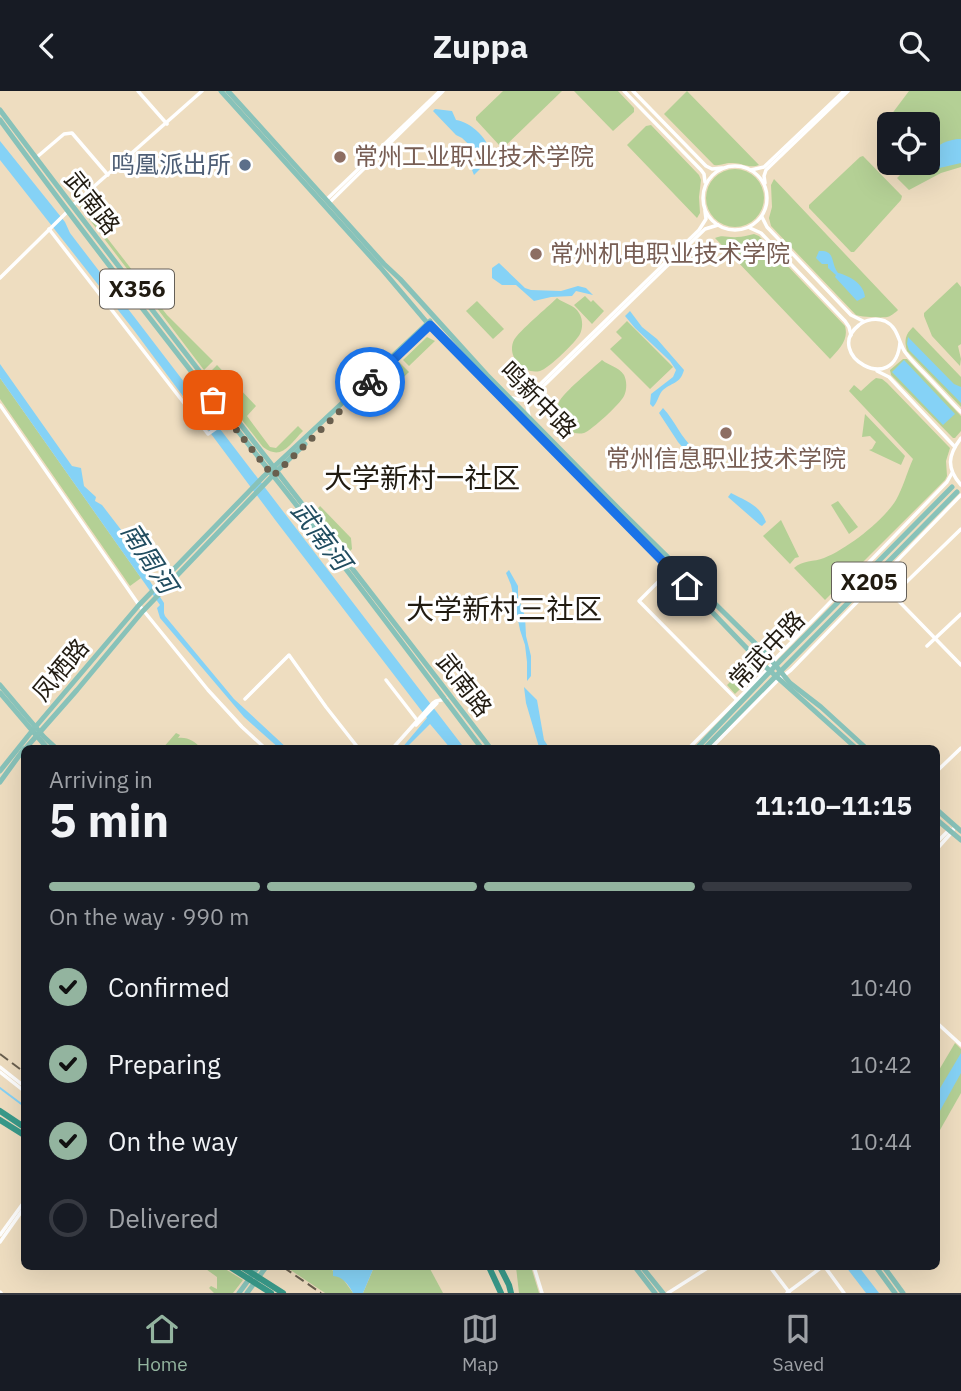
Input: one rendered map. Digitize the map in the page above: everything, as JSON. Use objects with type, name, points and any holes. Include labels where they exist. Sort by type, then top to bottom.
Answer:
[{"type":"highway","points":[[0,1111],[21,1125]]},
{"type":"highway","points":[[0,1120],[21,1133]]},
{"type":"highway","points":[[235,1270],[271,1293]]},
{"type":"highway","points":[[247,1270],[283,1293]]},
{"type":"highway","points":[[490,1270],[501,1293]]},
{"type":"highway","points":[[502,1270],[511,1293]]},
{"type":"main road","name":"鸣新中路","points":[[220,91],[429,324],[774,674],[853,745]]},
{"type":"main road","name":"鸣新中路","points":[[228,91],[487,375],[774,664],[774,674]]},
{"type":"main road","name":"武南路","points":[[0,110],[36,158],[67,212],[261,449],[274,471],[448,700],[487,745]]},
{"type":"main road","name":"武南路","points":[[0,120],[67,212],[228,420],[292,489],[479,745]]},
{"type":"main road","points":[[274,471],[435,317]]},
{"type":"main road","points":[[261,449],[274,458],[282,458],[294,452]]},
{"type":"main road","points":[[292,489],[284,475],[294,452]]},
{"type":"main road","name":"凤栖路","points":[[23,745],[141,608],[274,471]]},
{"type":"main road","name":"常武中路","points":[[774,664],[957,491]]},
{"type":"main road","name":"常武中路","points":[[708,745],[774,674],[957,491]]},
{"type":"main road","name":"鸣新中路","points":[[774,674],[862,745]]},
{"type":"main road","name":"常武中路","points":[[700,745],[737,703],[774,674]]},
{"type":"main road","points":[[0,685],[45,745]]},
{"type":"main road","points":[[0,693],[52,745]]},
{"type":"main road","points":[[708,737],[709,729]]},
{"type":"main road","name":"凤栖路","points":[[27,745],[36,731]]},
{"type":"main road","name":"凤栖路","points":[[0,771],[21,748]]},
{"type":"main road","name":"凤栖路","points":[[0,782],[21,754]]},
{"type":"main road","points":[[940,814],[961,840]]},
{"type":"main road","points":[[940,822],[961,831]]},
{"type":"main road","points":[[239,1293],[256,1270]]},
{"type":"main road","points":[[247,1293],[264,1270]]},
{"type":"main road","points":[[637,1270],[655,1293]]},
{"type":"main road","points":[[645,1270],[665,1293]]},
{"type":"main road","points":[[878,1270],[895,1293]]},
{"type":"main road","points":[[886,1270],[903,1293]]},
{"type":"street","points":[[138,91],[167,124]]},
{"type":"street","points":[[0,271],[2,277],[67,212],[202,91]]},
{"type":"street","points":[[327,202],[441,91]]},
{"type":"street","points":[[511,398],[521,400],[527,397],[699,230],[706,219],[703,195],[706,180],[701,170],[624,91]]},
{"type":"street","points":[[633,91],[706,166],[712,169],[738,166],[752,170],[764,167],[846,91]]},
{"type":"street","points":[[705,211],[710,219],[726,229],[734,230],[755,223],[766,205],[766,170],[846,91]]},
{"type":"street","points":[[36,158],[64,134],[72,133],[108,175]]},
{"type":"street","points":[[704,188],[712,176],[724,168]]},
{"type":"street","points":[[746,168],[757,176],[765,189]]},
{"type":"street","points":[[762,215],[767,227],[858,320],[878,319],[888,323],[896,331],[907,355],[961,412]]},
{"type":"street","points":[[529,416],[529,400],[705,229],[718,225]]},
{"type":"street","points":[[748,227],[761,233],[845,321],[851,335],[853,356],[861,365],[889,377],[955,447]]},
{"type":"street","points":[[50,228],[208,434],[228,420]]},
{"type":"street","points":[[851,335],[865,321]]},
{"type":"street","points":[[872,369],[886,367],[893,361],[900,349],[900,342]]},
{"type":"street","points":[[0,405],[141,608],[208,690],[262,745]]},
{"type":"street","points":[[961,437],[951,460],[952,473],[961,485]]},
{"type":"street","points":[[713,745],[774,674],[774,664],[947,482],[952,473]]},
{"type":"street","points":[[893,595],[961,529]]},
{"type":"street","points":[[671,569],[639,601],[737,703]]},
{"type":"street","points":[[888,590],[961,666]]},
{"type":"street","points":[[927,646],[961,614]]},
{"type":"street","points":[[245,699],[289,655],[356,745]]},
{"type":"street","points":[[386,680],[420,719]]},
{"type":"street","points":[[397,745],[437,702],[448,700]]},
{"type":"street","points":[[692,745],[730,711]]},
{"type":"street","points":[[940,768],[961,748]]},
{"type":"street","points":[[940,840],[952,829]]},
{"type":"street","points":[[940,845],[952,829]]},
{"type":"street","points":[[940,1026],[961,1045]]},
{"type":"street","points":[[0,1070],[21,1086]]},
{"type":"street","points":[[0,1235],[21,1206]]},
{"type":"street","points":[[0,1242],[21,1212]]},
{"type":"street","points":[[535,1270],[542,1293]]},
{"type":"street","points":[[665,1293],[704,1270]]},
{"type":"street","points":[[772,1270],[788,1292],[820,1270]]},
{"type":"street","points":[[826,1270],[844,1293]]},
{"type":"green space","points":[[503,91],[562,91],[504,147],[476,120]]},
{"type":"green space","points":[[574,91],[618,91],[634,108],[634,112],[613,131]]},
{"type":"green space","points":[[687,91],[759,165],[714,165],[664,114]]},
{"type":"green space","points":[[909,91],[961,91],[961,167],[940,174],[940,112],[893,112]]},
{"type":"green space","points":[[651,125],[699,175],[700,213],[697,218],[627,145],[646,126]]},
{"type":"green space","points":[[863,156],[877,170],[877,175],[882,175],[902,196],[854,252],[851,252],[809,205]]},
{"type":"green space","points":[[735,169],[746,171],[759,182],[764,198],[762,209],[751,222],[735,227],[724,225],[711,214],[706,198],[708,187],[719,174]]},
{"type":"green space","points":[[900,175],[937,175],[909,190],[897,178]]},
{"type":"green space","points":[[774,179],[897,311],[885,317],[856,315],[771,226],[771,185]]},
{"type":"green space","points":[[87,201],[98,216],[94,221],[167,315],[213,361],[204,370],[80,207]]},
{"type":"green space","points":[[754,234],[759,236],[845,326],[844,340],[830,359],[715,238]]},
{"type":"green space","points":[[957,282],[961,287],[961,344],[958,346],[960,366],[932,336],[924,316]]},
{"type":"green space","points":[[585,296],[604,311],[592,324],[574,305]]},
{"type":"green space","points":[[557,298],[577,310],[582,321],[581,332],[562,355],[549,365],[540,371],[528,370],[514,358],[514,340]]},
{"type":"green space","points":[[477,301],[504,329],[493,339],[466,311]]},
{"type":"green space","points":[[627,321],[673,367],[650,389],[610,349],[622,338],[616,332]]},
{"type":"green space","points":[[913,327],[961,377],[961,407],[907,351],[906,338]]},
{"type":"green space","points":[[427,337],[435,341],[409,366],[403,360]]},
{"type":"green space","points":[[903,359],[907,359],[961,416],[961,431],[955,438],[891,375],[890,370]]},
{"type":"green space","points":[[602,360],[624,375],[624,396],[588,431],[572,432],[559,420],[559,402]]},
{"type":"green space","points":[[399,362],[409,372],[371,408],[362,398]]},
{"type":"green space","points":[[217,365],[256,406],[247,416],[270,447],[276,448],[298,426],[303,431],[280,452],[263,447],[207,375]]},
{"type":"green space","points":[[0,378],[141,578],[130,586],[0,399]]},
{"type":"green space","points":[[876,378],[887,383],[950,448],[946,461],[947,476],[825,600],[794,568],[833,554],[874,525],[896,500],[913,459],[849,391],[854,385],[861,391]]},
{"type":"green space","points":[[865,414],[905,456],[901,465],[869,450],[876,442],[870,436],[862,437]]},
{"type":"green space","points":[[838,501],[858,527],[849,534],[831,505]]},
{"type":"green space","points":[[320,506],[351,538],[352,549],[346,555],[315,512]]},
{"type":"green space","points":[[781,520],[799,557],[790,564],[763,536]]},
{"type":"green space","points":[[752,661],[753,676],[735,694],[727,685]]},
{"type":"green space","points":[[176,733],[180,735],[178,738],[191,740],[197,745],[166,745]]},
{"type":"green space","points":[[955,1043],[961,1049],[961,1093],[940,1130],[940,1068]]},
{"type":"green space","points":[[207,1270],[227,1270],[243,1280],[233,1293],[214,1293],[209,1288],[211,1286],[217,1289],[217,1277]]},
{"type":"green space","points":[[290,1270],[332,1270],[353,1293],[325,1293]]},
{"type":"green space","points":[[373,1270],[431,1270],[443,1293],[363,1293]]},
{"type":"green space","points":[[516,1270],[532,1270],[539,1293],[519,1293]]},
{"type":"water","points":[[433,111],[452,111],[456,120],[474,128],[488,145],[491,158],[474,175],[472,170],[482,161],[482,157],[456,135]]},
{"type":"water","points":[[961,139],[961,163],[940,168],[940,145]]},
{"type":"water","points":[[0,141],[65,222],[70,233],[462,745],[448,745],[430,724],[409,745],[404,745],[427,718],[133,329],[0,160]]},
{"type":"water","points":[[819,251],[828,252],[838,273],[856,281],[865,297],[857,301],[835,277],[828,264],[822,264],[816,258]]},
{"type":"water","points":[[499,263],[525,288],[561,291],[578,286],[586,288],[593,295],[576,291],[572,296],[534,301],[516,285],[502,285],[492,278],[492,268]]},
{"type":"water","points":[[630,311],[684,370],[678,381],[662,391],[653,407],[650,404],[651,394],[673,377],[676,370],[625,316]]},
{"type":"water","points":[[908,337],[954,384],[961,387],[961,403],[909,350]]},
{"type":"water","points":[[904,360],[955,414],[943,425],[892,372]]},
{"type":"water","points":[[0,364],[72,466],[81,468],[84,486],[122,531],[122,539],[164,603],[165,616],[234,699],[284,745],[276,745],[244,717],[160,618],[157,608],[160,605],[0,378]]},
{"type":"water","points":[[663,408],[696,451],[691,457],[659,413]]},
{"type":"water","points":[[731,493],[756,507],[766,522],[760,525],[728,497]]},
{"type":"water","points":[[509,570],[518,586],[518,597],[525,616],[531,656],[531,676],[527,681],[525,645],[506,573]]},
{"type":"water","points":[[524,687],[537,700],[544,740],[547,745],[538,745]]},
{"type":"water","points":[[961,1053],[961,1073],[940,1111],[940,1088]]},
{"type":"water","points":[[333,1270],[373,1270],[363,1293],[353,1293],[345,1281],[333,1276]]},
{"type":"water","points":[[848,1270],[861,1270],[879,1293],[866,1293]]},
{"type":"waterway","points":[[0,1088],[21,1104]]},
{"type":"railway","points":[[0,1054],[21,1070]]},
{"type":"railway","points":[[287,1270],[321,1293]]},
{"type":"way so far","points":[[213,400],[273,476],[370,382]]},
{"type":"place","name":"常州工业职业技术学院","points":[[340,157]]},
{"type":"place","name":"鸣凰派出所","points":[[245,165]]},
{"type":"place","name":"常州机电职业技术学院","points":[[536,254]]},
{"type":"place","name":"常州信息职业技术学院","points":[[726,433]]},
{"type":"district","name":"大学新村一社区","points":[[422,478]]},
{"type":"district","name":"大学新村三社区","points":[[504,609]]},
{"type":"route","points":[[370,382],[430,325],[687,586]]},
{"type":"water label","name":"武南河","points":[[321,536]]},
{"type":"water label","name":"南周河","points":[[149,558]]}]
